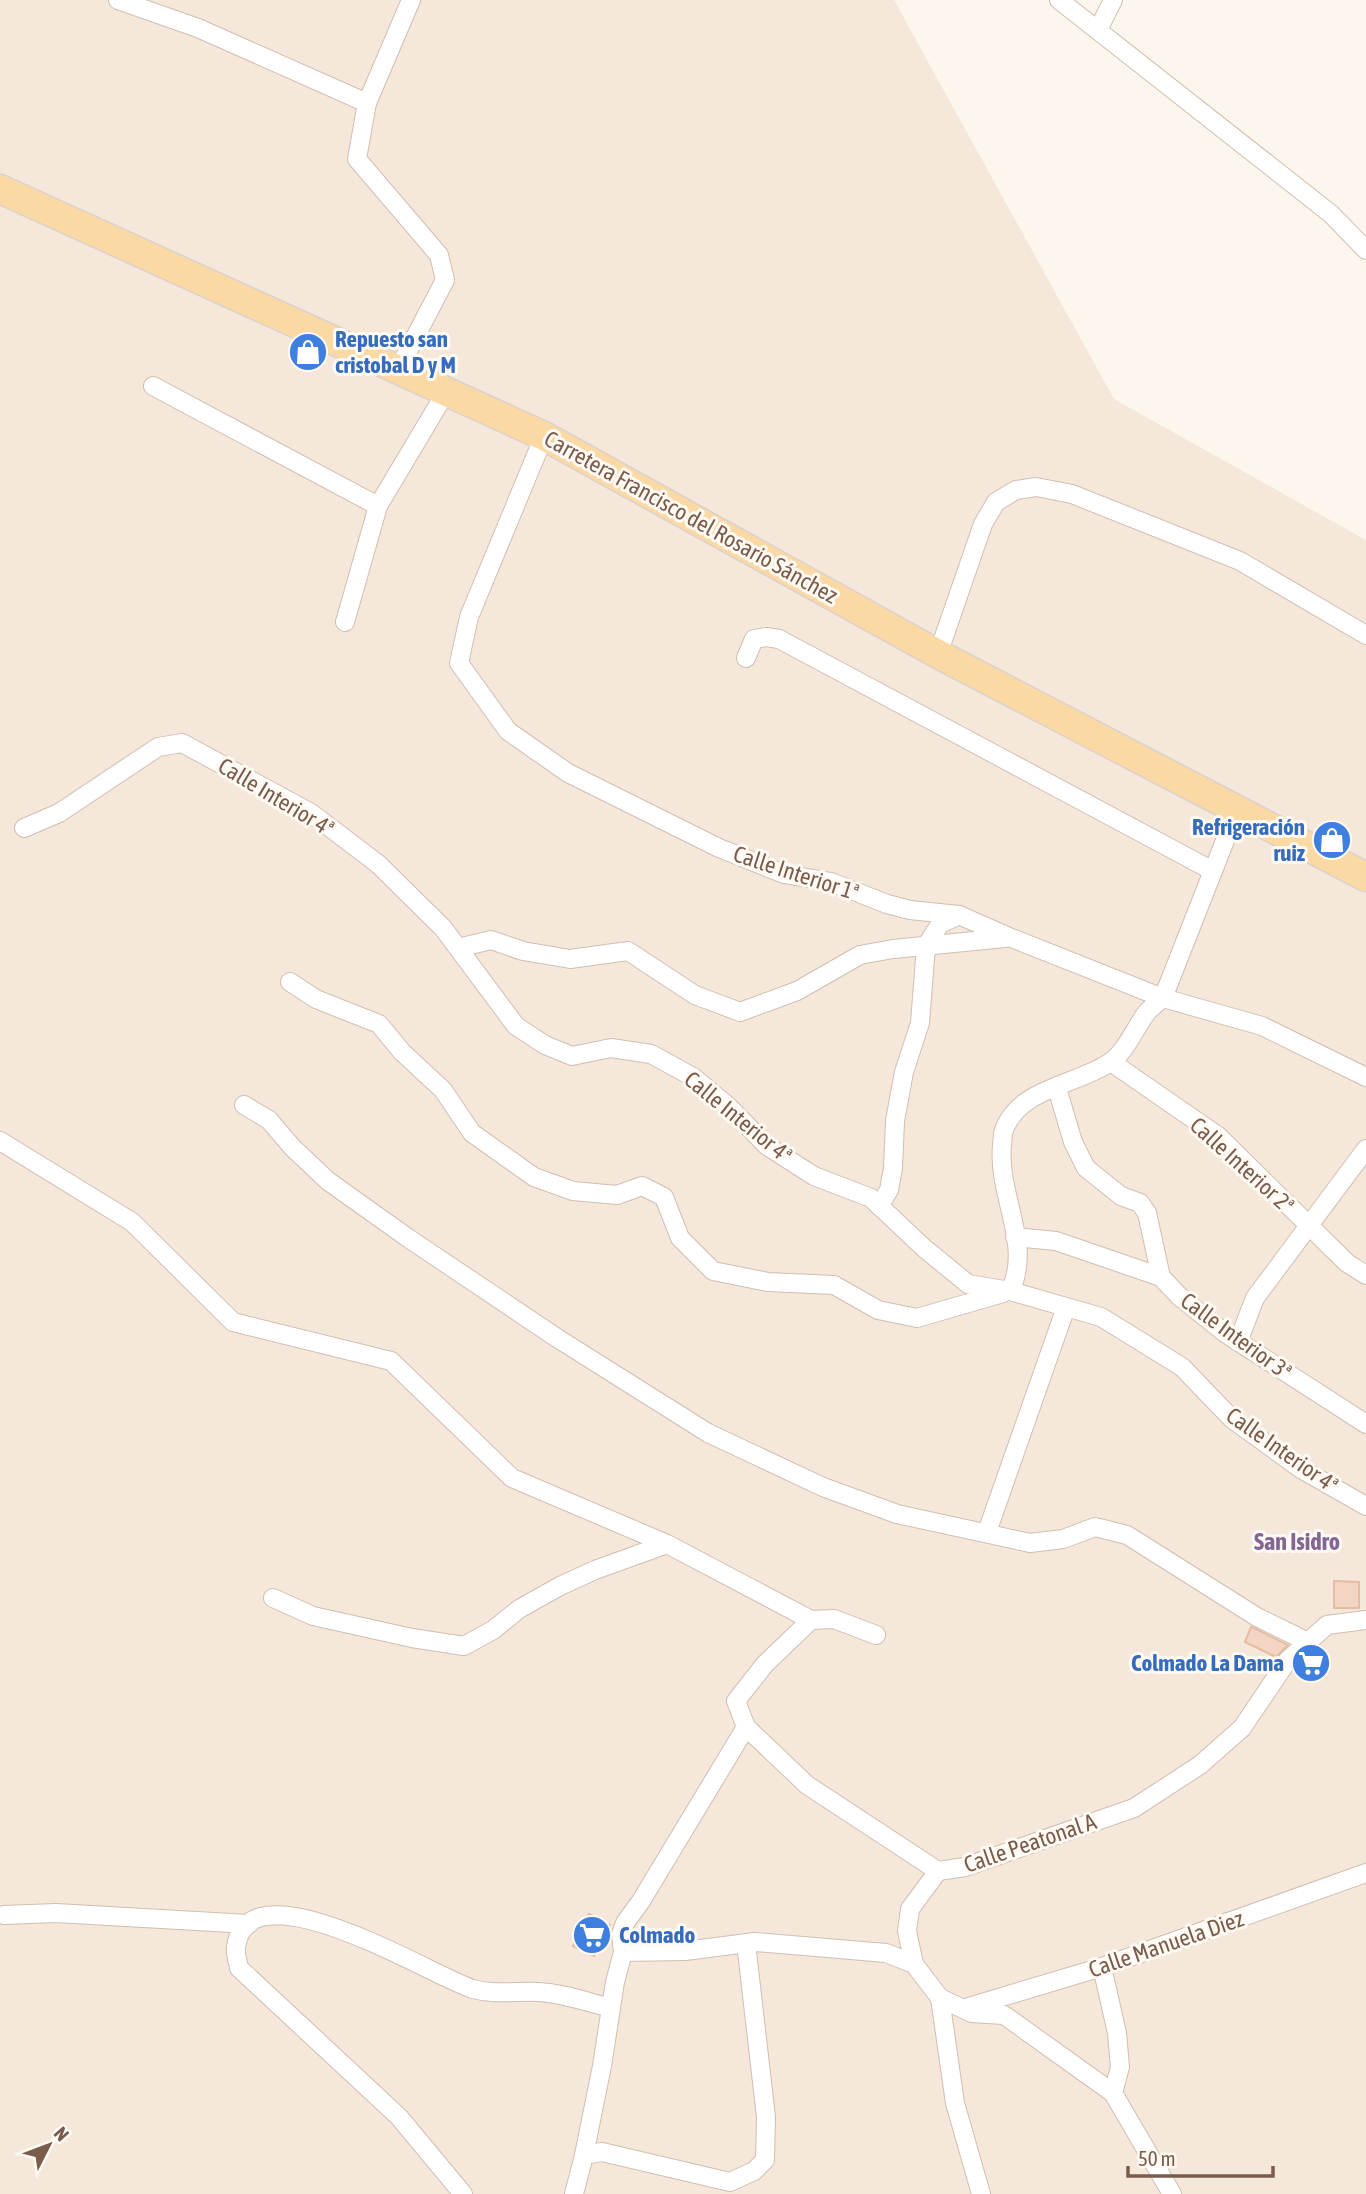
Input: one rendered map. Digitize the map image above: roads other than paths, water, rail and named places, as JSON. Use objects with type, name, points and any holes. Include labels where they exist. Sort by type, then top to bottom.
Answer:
[{"type":"main road","name":"Carretera Francisco del Rosario Sánchez","points":[[0,189],[544,436],[939,654],[1366,877]]},
{"type":"street","points":[[118,0],[198,28],[368,103]]},
{"type":"street","points":[[398,370],[445,280],[439,255],[357,159],[368,103],[411,0]]},
{"type":"street","points":[[1059,0],[1331,214],[1366,250]]},
{"type":"street","points":[[1098,30],[1113,0]]},
{"type":"street","points":[[153,386],[378,506]]},
{"type":"street","points":[[345,622],[378,506],[446,391]]},
{"type":"street","name":"Calle Interior 1ª","points":[[544,436],[469,617],[459,663],[508,731],[568,773],[732,853],[783,874],[831,882],[910,910],[960,915],[1163,998],[1262,1026],[1366,1077]]},
{"type":"street","points":[[939,654],[983,524],[996,502],[1016,490],[1035,487],[1072,494],[1240,561],[1366,635]]},
{"type":"street","points":[[746,657],[754,639],[779,639],[1213,871]]},
{"type":"street","name":"Calle Interior 4ª","points":[[24,828],[59,813],[158,747],[183,743],[311,813],[378,864],[443,928],[516,1026],[545,1045],[572,1056],[611,1048],[651,1054],[693,1077],[729,1107],[767,1146],[814,1176],[871,1198],[924,1248],[968,1284],[1010,1291],[1101,1317],[1182,1367],[1232,1419],[1301,1469],[1366,1506]]},
{"type":"street","points":[[290,982],[316,999],[379,1024],[401,1052],[443,1090],[472,1133],[534,1177],[573,1191],[617,1195],[642,1186],[664,1197],[680,1238],[713,1270],[768,1282],[834,1285],[878,1310],[917,1318],[1010,1291],[1017,1276],[1019,1255],[1000,1165],[1004,1130],[1017,1108],[1034,1096],[1111,1062],[1148,1011],[1163,998],[1237,810]]},
{"type":"street","points":[[879,1206],[889,1189],[893,1168],[895,1121],[904,1072],[920,1023],[926,946],[940,924],[960,915]]},
{"type":"street","points":[[457,948],[491,940],[523,951],[570,959],[628,951],[695,995],[740,1012],[797,991],[860,955],[1009,937]]},
{"type":"street","name":"Calle Interior 2ª","points":[[1111,1062],[1218,1136],[1347,1263],[1366,1275]]},
{"type":"street","name":"Calle Interior 3ª","points":[[1057,1088],[1073,1142],[1086,1168],[1121,1196],[1140,1203],[1147,1213],[1161,1277],[1180,1297],[1238,1342],[1366,1424]]},
{"type":"street","points":[[244,1105],[269,1120],[292,1147],[328,1181],[408,1238],[557,1338],[708,1433],[823,1488],[897,1514],[1030,1543],[1063,1539],[1095,1527],[1127,1535],[1257,1617],[1308,1642]]},
{"type":"street","points":[[0,1142],[132,1222],[233,1322],[391,1361],[512,1478],[667,1544],[811,1620],[834,1619],[876,1635]]},
{"type":"street","points":[[1238,1342],[1255,1298],[1366,1149]]},
{"type":"street","points":[[1015,1237],[1056,1241],[1161,1277]]},
{"type":"street","points":[[987,1532],[1066,1307]]},
{"type":"street","points":[[273,1598],[313,1616],[412,1638],[464,1646],[493,1630],[519,1609],[560,1586],[595,1570],[667,1544]]},
{"type":"street","points":[[574,2194],[603,2066],[615,1982],[623,1952],[621,1934],[625,1923],[746,1727],[736,1701],[765,1664],[811,1620]]},
{"type":"street","name":"Calle Peatonal A","points":[[746,1727],[807,1785],[938,1871],[965,1867],[1134,1808],[1200,1765],[1242,1728],[1288,1660],[1326,1625],[1366,1620]]},
{"type":"street","points":[[938,1871],[911,1909],[907,1931],[914,1964],[940,1998],[972,2013],[1004,2015],[1112,2094],[1172,2194]]},
{"type":"street","name":"Calle Manuela Diez","points":[[963,2009],[1102,1967],[1366,1873]]},
{"type":"street","points":[[4,1914],[56,1913],[249,1924]]},
{"type":"street","points":[[463,2194],[399,2117],[239,1968],[236,1947],[244,1929],[260,1917],[285,1914],[368,1940],[472,1989],[513,1993],[538,1992],[611,2008]]},
{"type":"street","points":[[623,1952],[685,1951],[746,1943],[886,1953],[914,1964]]},
{"type":"street","points":[[584,2155],[602,2152],[730,2182],[754,2171],[765,2160],[766,2117],[746,1943]]},
{"type":"street","points":[[1102,1967],[1117,2033],[1120,2067],[1112,2094]]},
{"type":"street","points":[[940,1998],[955,2103],[981,2194]]},
{"type":"place","name":"Repuesto san cristobal D y M","points":[[308,352]]},
{"type":"place","name":"Refrigeración ruiz","points":[[1332,840]]},
{"type":"place","name":"Colmado La Dama","points":[[1311,1663]]},
{"type":"place","name":"Colmado","points":[[592,1935]]},
{"type":"district","name":"San Isidro","points":[[1297,1542]]}]
